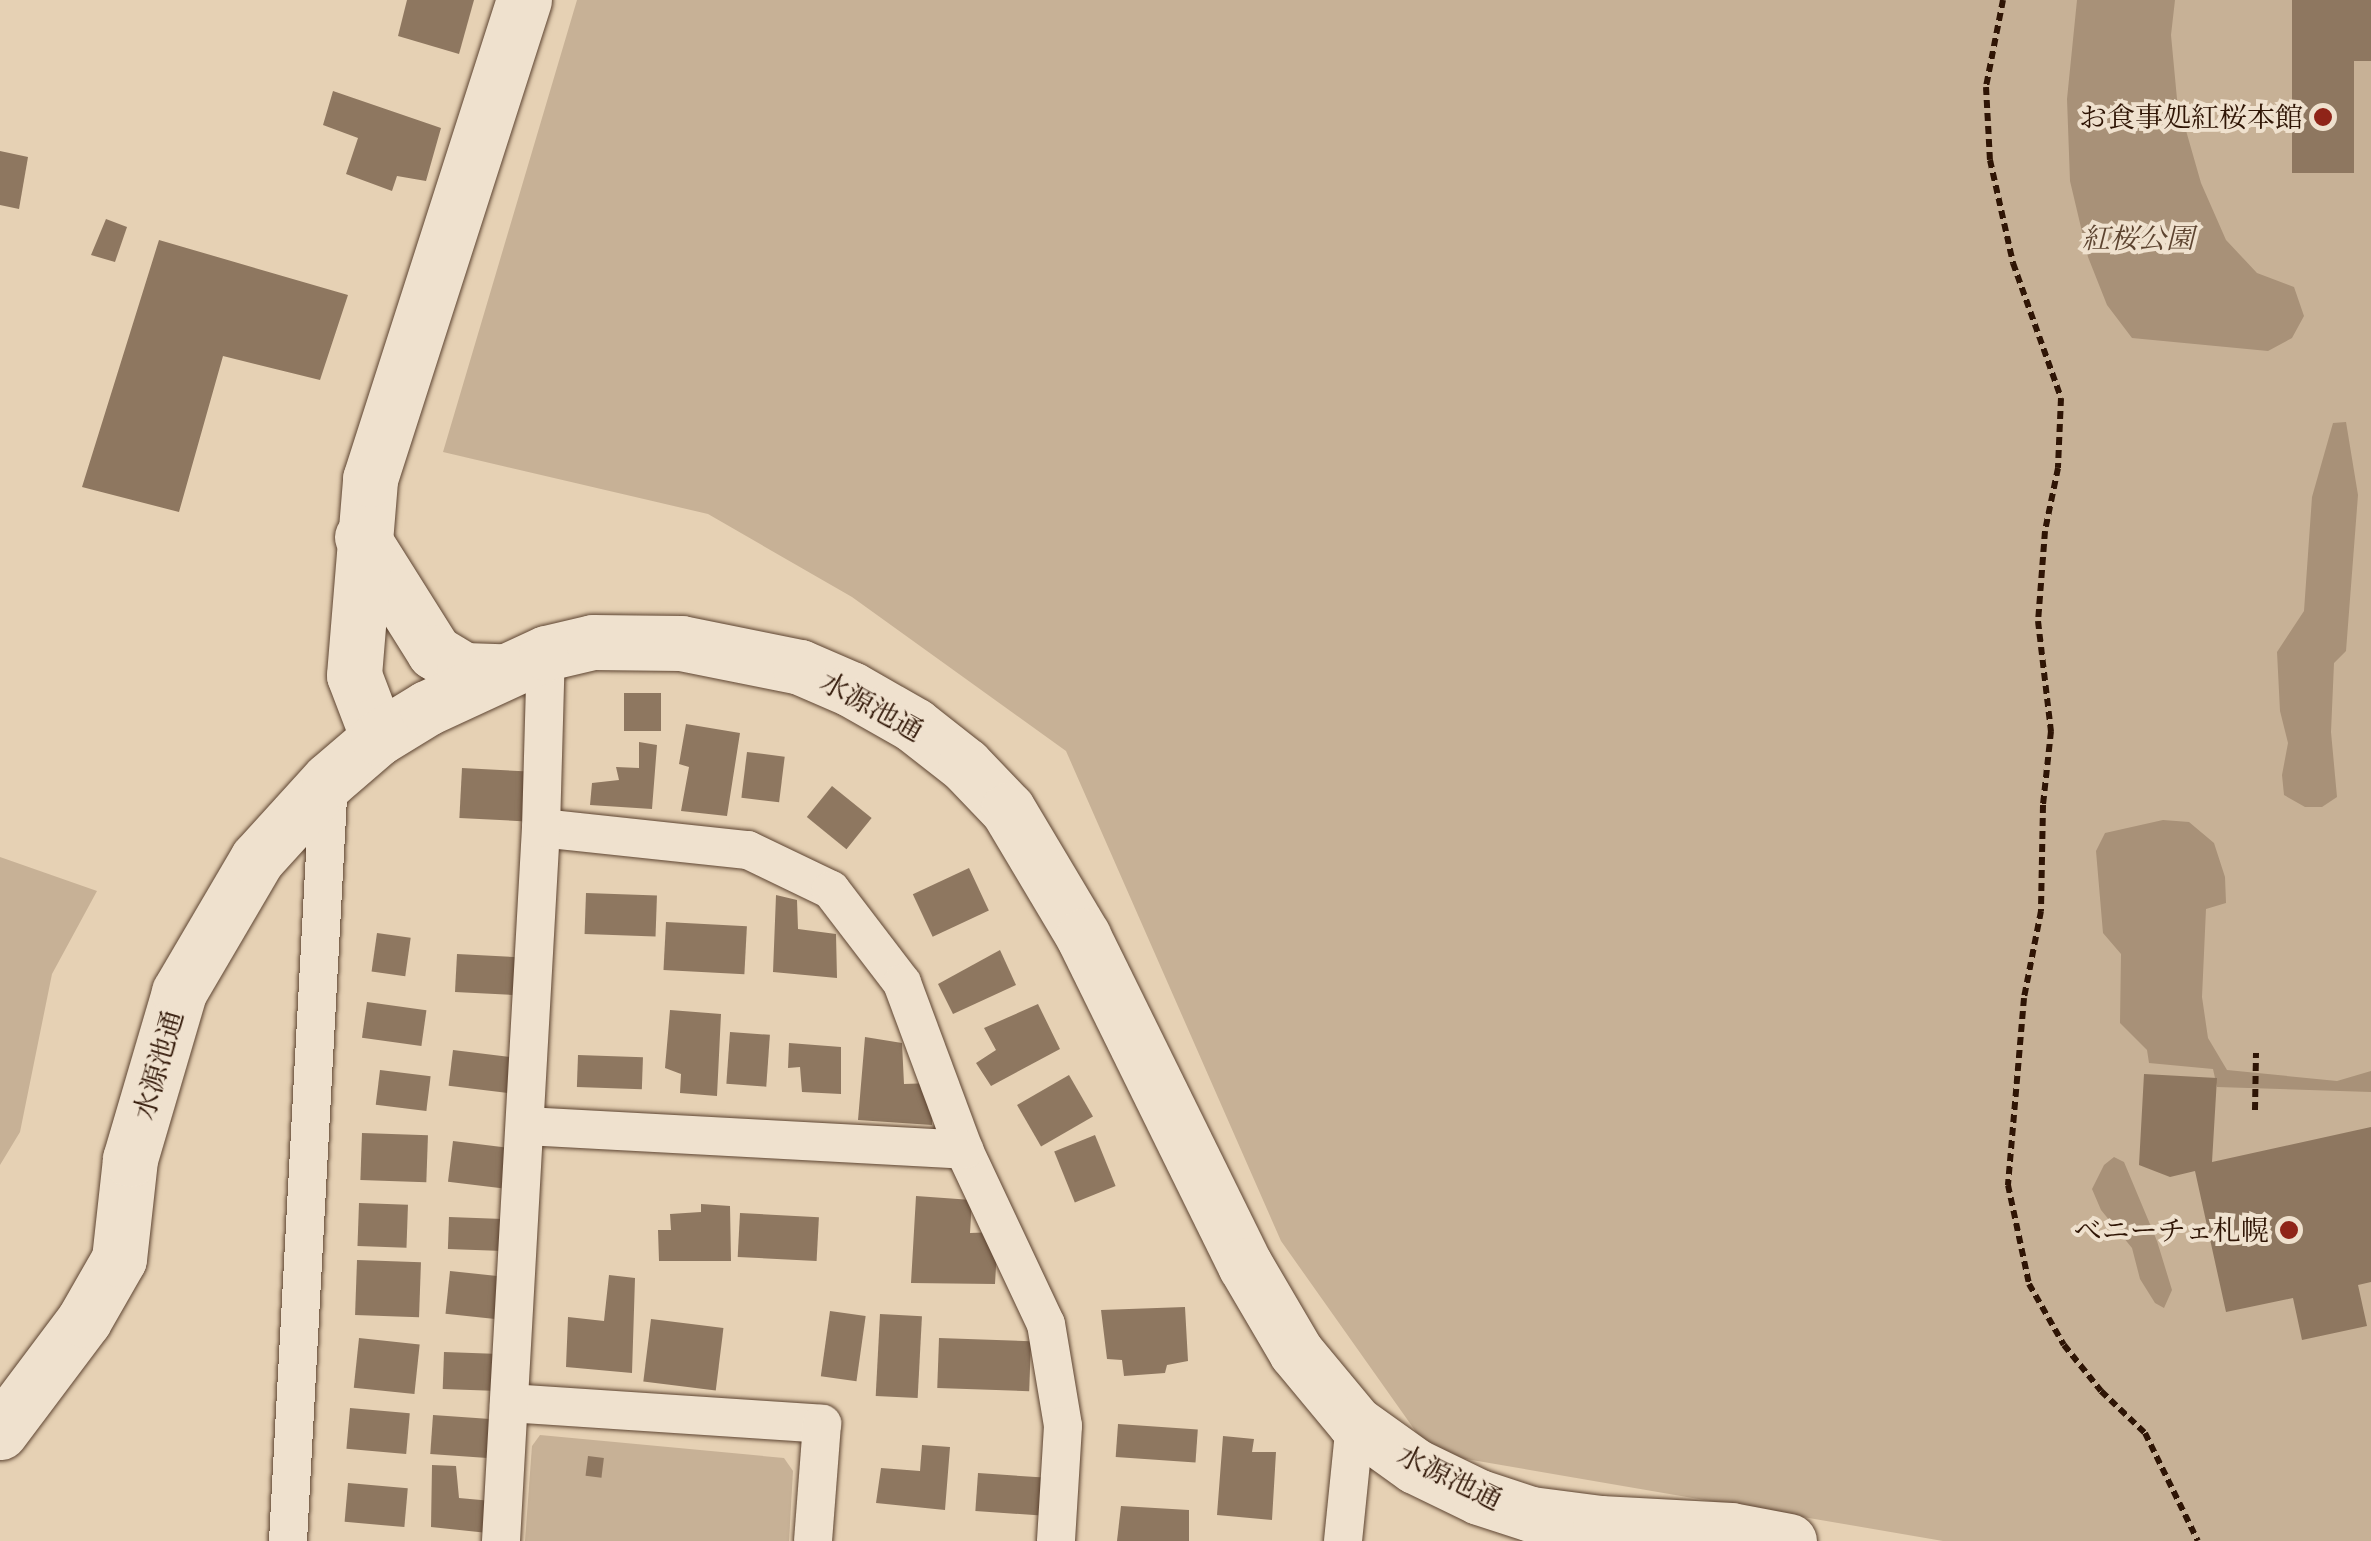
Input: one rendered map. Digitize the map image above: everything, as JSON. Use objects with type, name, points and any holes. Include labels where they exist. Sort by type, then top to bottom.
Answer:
[{"type":"street","points":[[378,738],[354,675],[362,537],[370,479],[524,0]]},
{"type":"street","points":[[362,537],[434,652],[464,670],[524,662],[541,828],[501,1541]]},
{"type":"street","name":"水源池通","points":[[0,1432],[84,1320],[119,1259],[130,1159],[179,992],[257,858],[329,780],[378,738],[524,662],[594,642],[681,643],[764,658],[852,689],[914,725],[966,765],[1008,810],[1052,880],[1245,1265],[1296,1352],[1355,1423],[1415,1466],[1479,1497],[1531,1514],[1600,1532],[1731,1530],[1789,1541]]},
{"type":"street","points":[[288,1541],[329,780]]},
{"type":"street","points":[[541,828],[748,850],[831,890],[902,983],[964,1150],[1046,1324],[1063,1426],[1056,1541]]},
{"type":"street","points":[[526,1126],[964,1150]]},
{"type":"street","points":[[509,1403],[822,1424],[813,1541]]},
{"type":"street","points":[[1344,1541],[1355,1423]]},
{"type":"path","points":[[2003,0],[1986,87],[1990,160],[2013,263],[2061,398],[2058,468],[2045,531],[2038,621],[2051,731],[2043,805],[2041,911],[2022,1016],[2008,1185],[2029,1284],[2064,1345],[2101,1391],[2144,1433],[2198,1541]]},
{"type":"path","points":[[2255,1110],[2256,1053]]},
{"type":"green space","name":"紅桜公園","points":[[577,0],[2371,0],[2371,1541],[1943,1541],[1431,1453],[1281,1241],[1066,751],[852,597],[708,514],[443,452]]},
{"type":"green space","points":[[0,857],[97,891],[52,974],[20,1132],[0,1165]]},
{"type":"green space","points":[[540,1435],[784,1458],[793,1471],[789,1541],[525,1541],[532,1446]]},
{"type":"shaded area","points":[[2077,0],[2175,0],[2171,35],[2177,99],[2201,183],[2226,240],[2257,273],[2294,287],[2304,316],[2292,338],[2268,351],[2132,338],[2107,305],[2088,257],[2070,181],[2067,99]]},
{"type":"shaded area","points":[[2346,422],[2358,495],[2346,651],[2334,663],[2331,732],[2337,797],[2322,807],[2305,807],[2284,795],[2282,775],[2288,743],[2280,711],[2277,652],[2304,611],[2312,497],[2333,423]]},
{"type":"shaded area","points":[[2163,820],[2189,822],[2214,843],[2225,877],[2226,903],[2206,909],[2202,997],[2208,1038],[2227,1070],[2337,1081],[2371,1071],[2371,1092],[2217,1087],[2213,1069],[2149,1063],[2147,1050],[2120,1023],[2121,954],[2103,933],[2096,851],[2105,833]]},
{"type":"shaded area","points":[[2114,1157],[2124,1162],[2157,1241],[2172,1290],[2164,1308],[2155,1303],[2140,1279],[2132,1248],[2101,1210],[2092,1189],[2104,1165]]},
{"type":"building","points":[[407,0],[474,0],[459,54],[398,36]]},
{"type":"building","name":"お食事処紅桜本館","points":[[2292,0],[2371,0],[2371,61],[2354,61],[2354,173],[2292,173]]},
{"type":"building","points":[[333,91],[441,128],[426,181],[397,176],[392,191],[346,174],[358,138],[323,125]]},
{"type":"building","points":[[0,151],[28,157],[19,209],[0,205]]},
{"type":"building","points":[[106,219],[127,227],[115,262],[91,255]]},
{"type":"building","points":[[159,240],[348,295],[320,380],[223,356],[179,512],[82,487]]},
{"type":"building","points":[[624,693],[661,693],[661,731],[624,731]]},
{"type":"building","points":[[686,724],[740,733],[727,816],[681,811],[689,767],[679,764]]},
{"type":"building","points":[[639,742],[657,745],[652,809],[590,805],[592,783],[619,780],[616,767],[639,768]]},
{"type":"building","points":[[747,752],[785,757],[779,802],[741,798]]},
{"type":"building","points":[[462,768],[529,772],[526,821],[459,818]]},
{"type":"building","points":[[832,786],[872,818],[846,849],[807,817]]},
{"type":"building","points":[[969,868],[989,911],[933,937],[913,894]]},
{"type":"building","points":[[586,893],[657,895],[656,936],[585,934]]},
{"type":"building","points":[[776,895],[797,900],[798,929],[836,934],[837,978],[773,972]]},
{"type":"building","points":[[666,922],[747,926],[744,974],[663,970]]},
{"type":"building","points":[[377,933],[411,938],[405,976],[372,972]]},
{"type":"building","points":[[1000,950],[1016,985],[953,1014],[938,984]]},
{"type":"building","points":[[457,954],[519,957],[517,995],[455,992]]},
{"type":"building","points":[[367,1002],[426,1010],[421,1046],[362,1038]]},
{"type":"building","points":[[1038,1004],[1060,1049],[991,1086],[976,1063],[996,1050],[984,1028]]},
{"type":"building","points":[[670,1010],[721,1014],[717,1096],[680,1093],[681,1074],[665,1068]]},
{"type":"building","points":[[730,1032],[770,1035],[766,1087],[726,1084]]},
{"type":"building","points":[[865,1037],[902,1043],[904,1084],[932,1083],[932,1125],[858,1120]]},
{"type":"building","points":[[789,1043],[841,1047],[841,1094],[802,1092],[800,1067],[788,1068]]},
{"type":"building","points":[[453,1050],[528,1059],[524,1095],[449,1086]]},
{"type":"building","points":[[578,1055],[643,1057],[642,1089],[577,1087]]},
{"type":"building","points":[[380,1070],[431,1076],[426,1111],[376,1105]]},
{"type":"building","name":"べニーチェ札幌","points":[[2144,1074],[2217,1078],[2212,1162],[2371,1127],[2371,1282],[2358,1285],[2367,1326],[2302,1340],[2293,1298],[2226,1312],[2195,1171],[2170,1177],[2139,1165]]},
{"type":"building","points":[[1069,1075],[1093,1117],[1041,1147],[1017,1105]]},
{"type":"building","points":[[362,1133],[428,1135],[426,1182],[360,1180]]},
{"type":"building","points":[[1095,1135],[1116,1186],[1075,1202],[1054,1151]]},
{"type":"building","points":[[453,1141],[520,1149],[515,1190],[448,1182]]},
{"type":"building","points":[[916,1196],[972,1200],[970,1233],[998,1232],[995,1284],[911,1283]]},
{"type":"building","points":[[359,1203],[408,1205],[406,1248],[357,1246]]},
{"type":"building","points":[[701,1204],[730,1206],[731,1261],[659,1261],[658,1230],[671,1230],[670,1214],[701,1212]]},
{"type":"building","points":[[740,1213],[819,1217],[817,1261],[738,1257]]},
{"type":"building","points":[[449,1217],[519,1219],[518,1251],[448,1249]]},
{"type":"building","points":[[357,1260],[421,1262],[419,1317],[355,1315]]},
{"type":"building","points":[[450,1271],[507,1277],[502,1320],[446,1314]]},
{"type":"building","points":[[609,1275],[635,1278],[632,1373],[566,1367],[568,1317],[604,1321]]},
{"type":"building","points":[[1185,1307],[1188,1361],[1167,1365],[1165,1373],[1124,1376],[1122,1360],[1107,1359],[1101,1310]]},
{"type":"building","points":[[830,1311],[866,1316],[856,1381],[821,1376]]},
{"type":"building","points":[[880,1314],[922,1316],[918,1398],[876,1396]]},
{"type":"building","points":[[651,1319],[723,1328],[716,1390],[643,1382]]},
{"type":"building","points":[[359,1338],[420,1344],[414,1394],[354,1388]]},
{"type":"building","points":[[939,1338],[1031,1341],[1029,1391],[937,1388]]},
{"type":"building","points":[[444,1352],[507,1354],[506,1391],[443,1389]]},
{"type":"building","points":[[350,1408],[410,1413],[406,1454],[346,1449]]},
{"type":"building","points":[[433,1415],[501,1420],[498,1459],[430,1454]]},
{"type":"building","points":[[1118,1424],[1198,1430],[1196,1463],[1116,1457]]},
{"type":"building","points":[[1223,1436],[1254,1439],[1252,1452],[1276,1452],[1272,1520],[1217,1515]]},
{"type":"building","points":[[922,1445],[950,1447],[945,1510],[876,1503],[881,1468],[920,1471]]},
{"type":"building","points":[[588,1456],[604,1458],[601,1478],[586,1476]]},
{"type":"building","points":[[432,1465],[456,1466],[459,1498],[492,1501],[488,1533],[431,1527]]},
{"type":"building","points":[[978,1473],[1044,1478],[1041,1516],[975,1511]]},
{"type":"building","points":[[348,1483],[408,1488],[404,1527],[345,1522]]},
{"type":"building","points":[[1121,1506],[1189,1510],[1189,1541],[1117,1541]]},
{"type":"place","name":"お食事処紅桜本館","points":[[2323,117]]},
{"type":"place","name":"べニーチェ札幌","points":[[2289,1230]]}]
